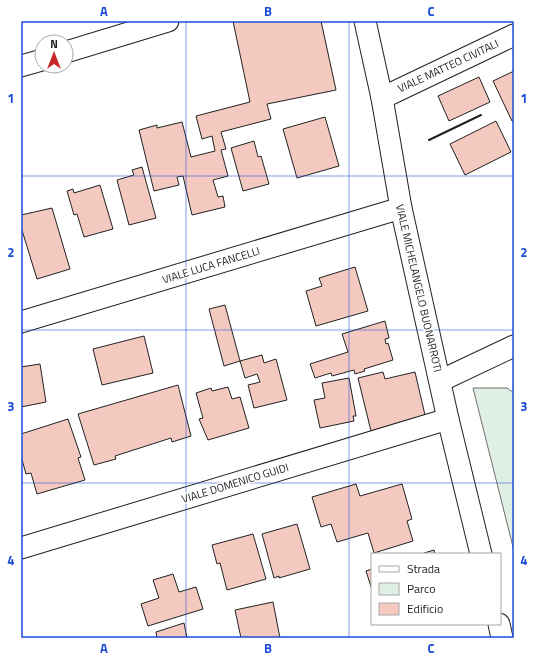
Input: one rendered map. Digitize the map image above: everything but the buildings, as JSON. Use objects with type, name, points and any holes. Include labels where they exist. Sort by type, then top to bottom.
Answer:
[{"type":"street","points":[[74,49],[144,24],[168,21]]},
{"type":"street","name":"VIALE MICHELANGELO BUONARROTI","points":[[365,21],[382,98],[401,208],[448,419],[482,553]]},
{"type":"street","name":"VIALE MATTEO CIVITALI","points":[[382,98],[514,35]]},
{"type":"street","points":[[21,66],[34,62]]},
{"type":"street","name":"VIALE LUCA FANCELLI","points":[[21,322],[401,208]]},
{"type":"street","points":[[440,381],[514,346]]},
{"type":"street","name":"VIALE DOMENICO GUIDI","points":[[21,548],[448,419]]},
{"type":"green space","points":[[473,388],[507,388],[514,393],[514,551]]},
{"type":"wall","points":[[429,140],[481,115]]}]
